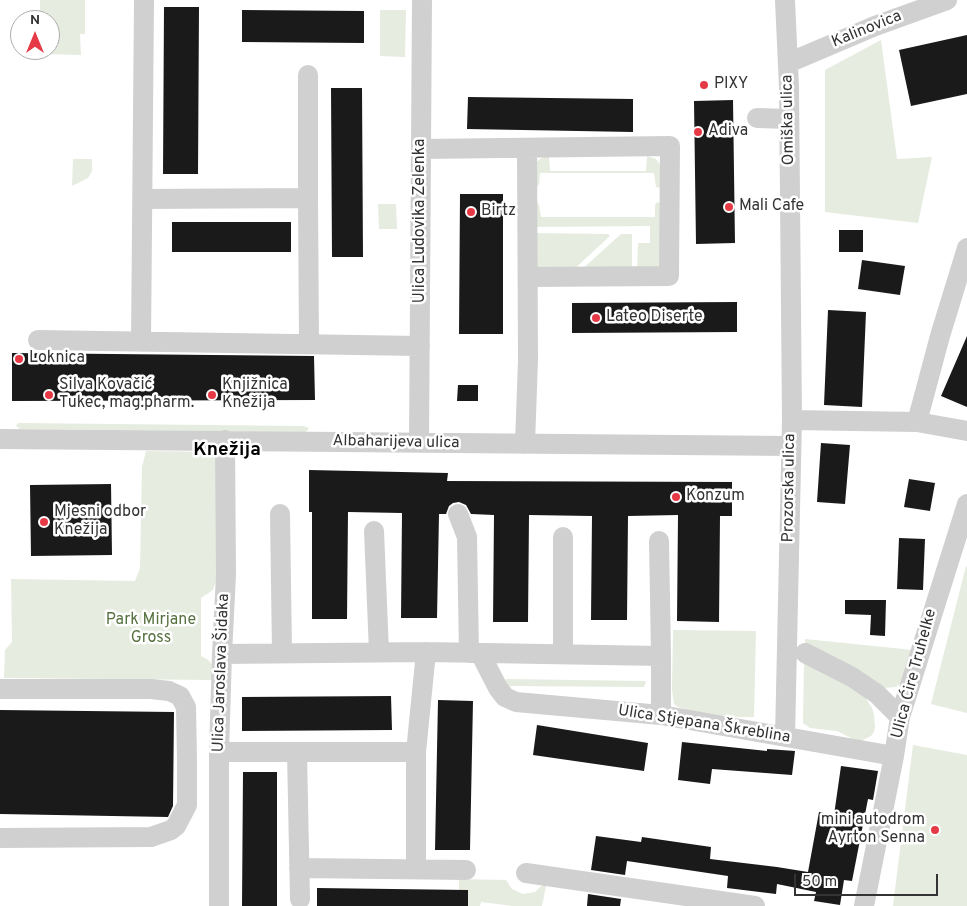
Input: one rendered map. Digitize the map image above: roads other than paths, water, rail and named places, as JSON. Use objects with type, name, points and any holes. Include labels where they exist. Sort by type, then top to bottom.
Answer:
[{"type":"street","points":[[141,342],[144,0]]},
{"type":"street","name":"Ulica Ludovika Zelenka","points":[[419,443],[422,0]]},
{"type":"street","name":"Omiška ulica","points":[[785,0],[788,63],[790,240]]},
{"type":"street","name":"Kalinovica","points":[[788,63],[875,26],[947,0]]},
{"type":"street","points":[[308,75],[309,344]]},
{"type":"street","points":[[757,118],[789,119]]},
{"type":"street","points":[[422,149],[670,146],[669,276],[528,277]]},
{"type":"street","points":[[525,444],[528,360],[527,148]]},
{"type":"street","points":[[142,199],[308,198]]},
{"type":"street","name":"Prozorska ulica","points":[[785,737],[792,420],[790,240]]},
{"type":"street","points":[[917,422],[940,336],[967,248]]},
{"type":"street","points":[[38,340],[420,346]]},
{"type":"street","points":[[792,420],[917,422],[967,431]]},
{"type":"street","name":"Albaharijeva ulica","points":[[0,439],[791,446]]},
{"type":"street","name":"Ulica Jaroslava Šidaka","points":[[219,906],[219,752],[226,575],[226,440]]},
{"type":"street","name":"Ulica Ćire Truhelke","points":[[864,906],[900,717],[967,504]]},
{"type":"street","points":[[280,514],[282,652]]},
{"type":"street","points":[[458,514],[467,537],[474,653]]},
{"type":"street","points":[[374,531],[379,652]]},
{"type":"street","points":[[563,537],[563,654]]},
{"type":"street","points":[[659,541],[661,715]]},
{"type":"street","points":[[222,654],[426,652],[661,656]]},
{"type":"street","points":[[416,869],[416,752],[426,652]]},
{"type":"street","name":"Ulica Stjepana Škreblina","points":[[474,653],[498,688],[506,697],[516,702],[661,715],[894,756]]},
{"type":"street","points":[[805,653],[852,677],[877,694],[900,717]]},
{"type":"street","points":[[0,689],[151,689],[169,691],[180,696],[186,707],[188,805],[176,826],[171,830],[151,837],[0,838]]},
{"type":"street","points":[[219,752],[416,752]]},
{"type":"street","points":[[297,752],[300,899]]},
{"type":"street","points":[[299,868],[466,870]]},
{"type":"street","points":[[526,874],[755,906]]},
{"type":"place","name":"PIXY","points":[[704,85]]},
{"type":"place","name":"Adiva","points":[[698,132]]},
{"type":"place","name":"Mali Cafe","points":[[729,207]]},
{"type":"place","name":"Birtz","points":[[471,212]]},
{"type":"place","name":"Lateo Diserte","points":[[596,318]]},
{"type":"place","name":"Loknica","points":[[19,359]]},
{"type":"place","name":"Silva Kovačić Tukec, mag.pharm.","points":[[49,395]]},
{"type":"place","name":"Knjižnica Knežija","points":[[212,395]]},
{"type":"place","name":"Konzum","points":[[676,497]]},
{"type":"place","name":"Mjesni odbor Knežija","points":[[44,522]]},
{"type":"place","name":"mini autodrom Ayrton Senna","points":[[935,830]]},
{"type":"district","name":"Knežija","points":[[227,451]]},
{"type":"park label","name":"Park Mirjane Gross","points":[[151,630]]}]
